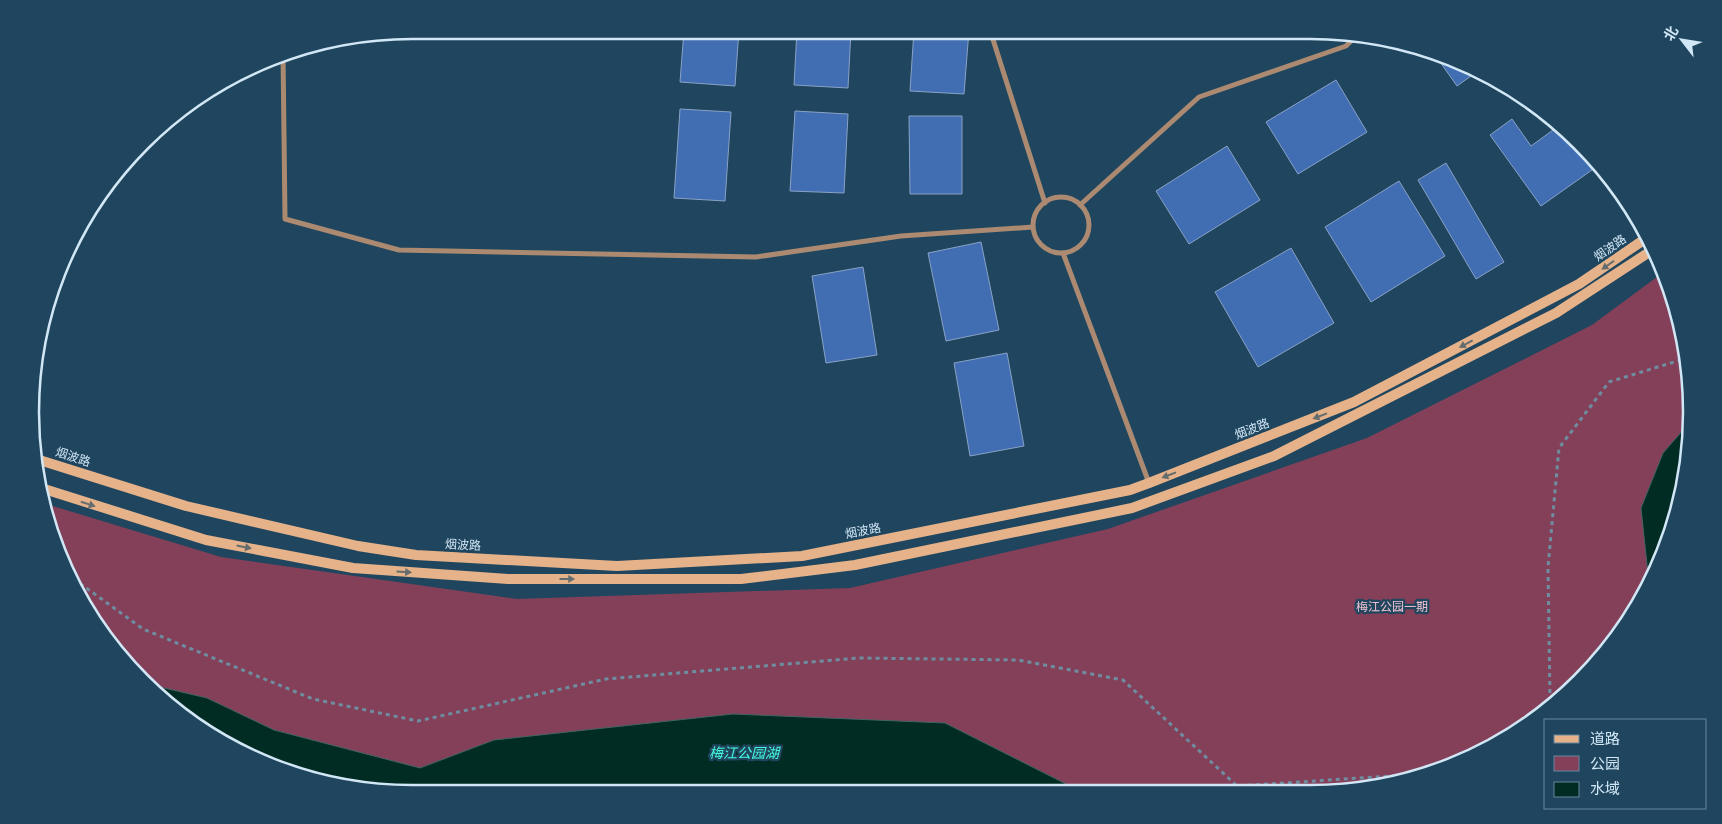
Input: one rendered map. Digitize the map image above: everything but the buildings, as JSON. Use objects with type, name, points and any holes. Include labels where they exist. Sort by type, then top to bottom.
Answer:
[{"type":"main road","name":"烟波路","points":[[42,461],[186,506],[358,546],[416,555],[617,566],[802,556],[1130,490],[1149,483],[1354,402],[1579,284],[1642,241]]},
{"type":"main road","name":"烟波路","points":[[47,490],[206,540],[353,568],[508,579],[741,579],[855,565],[1132,508],[1274,456],[1556,312],[1648,253]]},
{"type":"street","points":[[993,39],[1045,202]]},
{"type":"street","points":[[1080,205],[1199,97],[1346,46],[1351,41]]},
{"type":"street","points":[[283,62],[285,219],[399,250],[756,257],[901,236],[1033,227]]},
{"type":"street","points":[[1063,197],[1080,205],[1086,212],[1089,231],[1079,246],[1063,253],[1054,252],[1040,243],[1033,227],[1038,209],[1045,202],[1063,197]]},
{"type":"street","points":[[1063,253],[1149,483]]},
{"type":"path","points":[[1550,698],[1548,567],[1559,448],[1609,382],[1680,360]]},
{"type":"path","points":[[81,584],[143,629],[313,700],[418,721],[606,679],[859,658],[1018,660],[1123,680],[1236,785]]},
{"type":"path","points":[[1252,785],[1393,776]]},
{"type":"green space","name":"梅江公园一期","points":[[1658,276],[1671,315],[1680,363],[1683,412],[1682,436],[1680,461],[1671,509],[1645,577],[1620,619],[1591,658],[1556,693],[1537,708],[1497,735],[1453,757],[1407,773],[1359,782],[1310,785],[412,785],[363,782],[315,773],[269,757],[225,735],[185,708],[148,676],[116,639],[89,599],[67,555],[50,505],[221,557],[517,599],[850,588],[1108,529],[1367,438],[1592,325]]},
{"type":"water","points":[[1682,431],[1680,461],[1671,509],[1648,571],[1641,508],[1663,453]]},
{"type":"water","name":"梅江公园湖","points":[[160,687],[207,698],[274,730],[420,768],[494,740],[733,714],[945,723],[1068,785],[412,785],[363,782],[315,773],[247,747],[205,722]]}]
